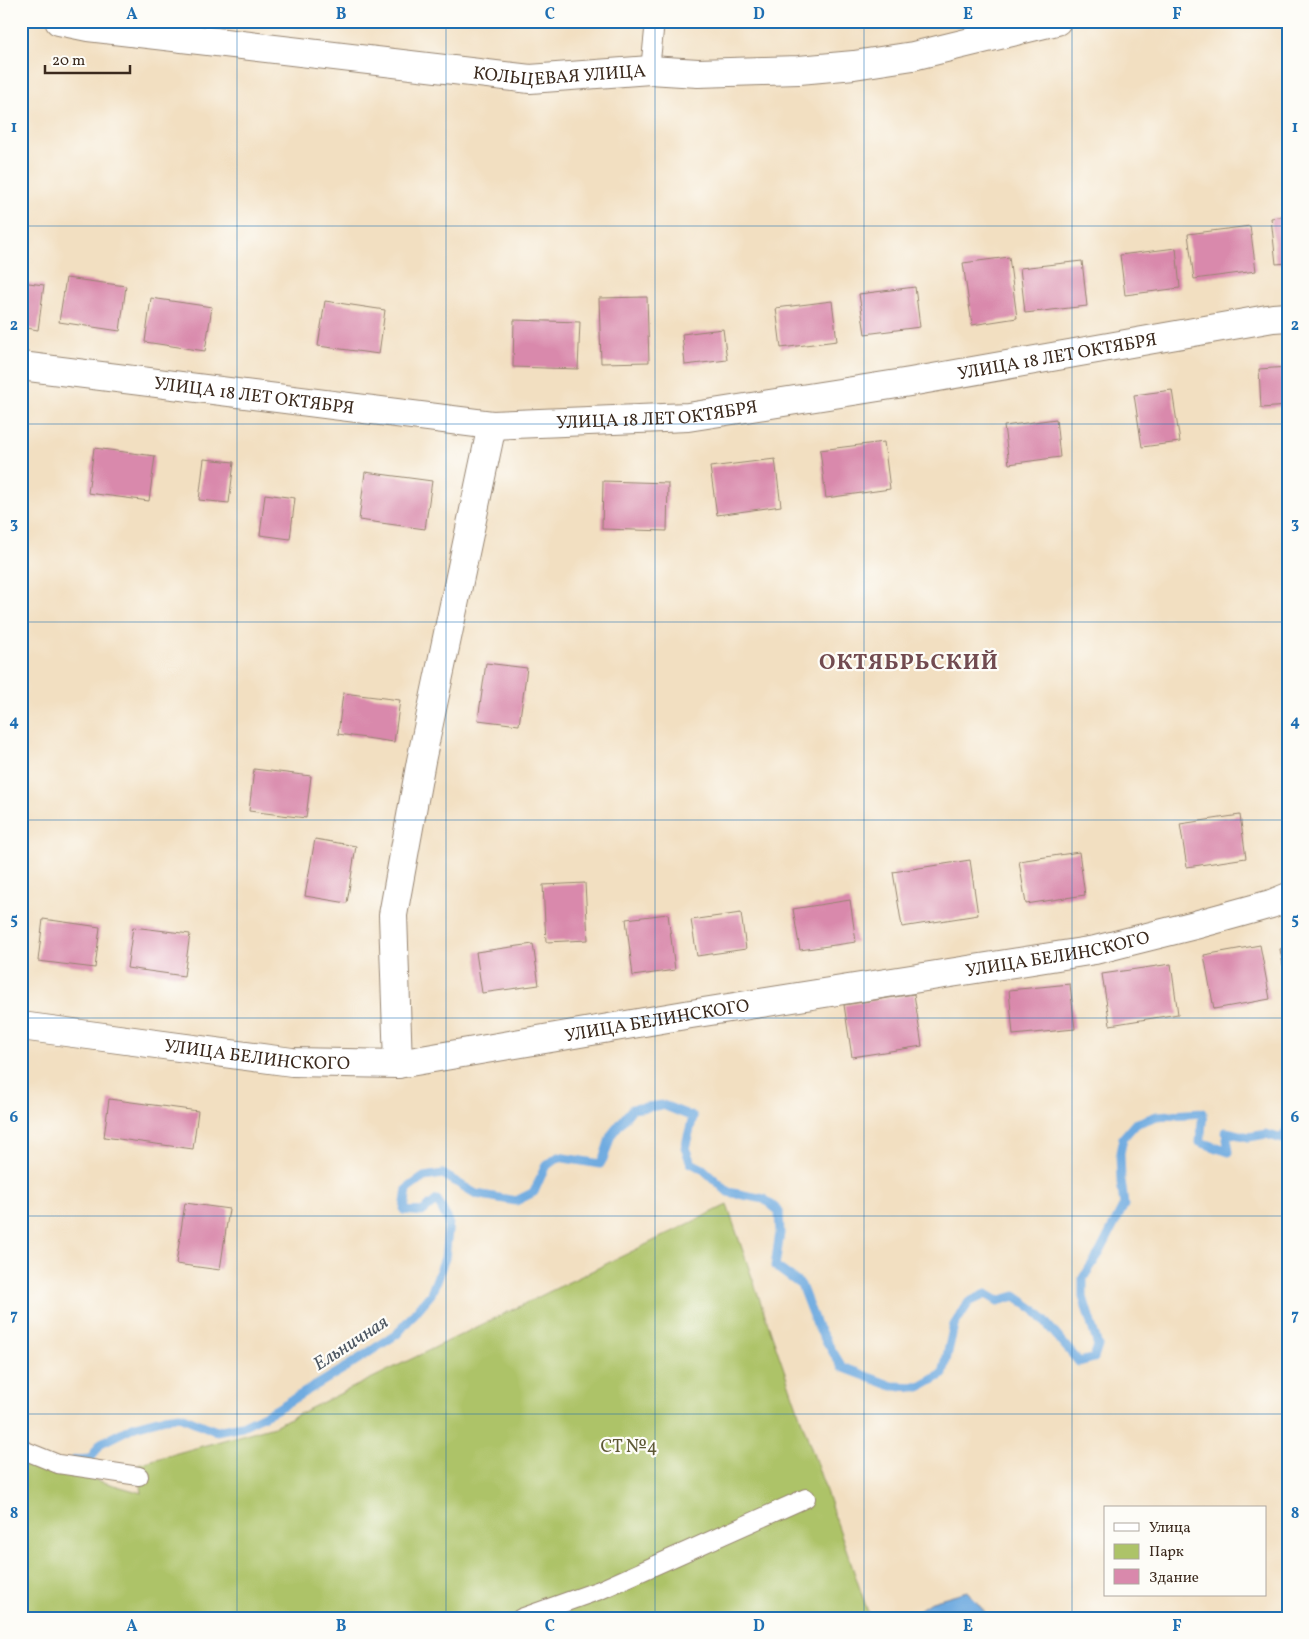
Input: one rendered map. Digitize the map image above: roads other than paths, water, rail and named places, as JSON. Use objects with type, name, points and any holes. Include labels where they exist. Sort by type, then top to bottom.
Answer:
[{"type":"street","name":"КОЛЬЦЕВАЯ УЛИЦА","points":[[59,21],[88,27],[530,79],[650,70],[698,73],[799,70],[854,65],[913,56],[1057,21]]},
{"type":"street","name":"УЛИЦА 18 ЛЕТ ОКТЯБРЯ","points":[[21,366],[492,425],[688,417],[910,382],[1288,317]]},
{"type":"street","points":[[398,1064],[393,915],[421,761],[492,425]]},
{"type":"street","name":"УЛИЦА БЕЛИНСКОГО","points":[[21,1026],[292,1062],[398,1064],[691,1014],[1095,950],[1196,925],[1271,904],[1288,897]]},
{"type":"lane","points":[[650,70],[655,21]]},
{"type":"lane","points":[[21,1449],[58,1464],[139,1476]]},
{"type":"lane","points":[[521,1618],[600,1590],[806,1498]]},
{"type":"water","points":[[967,1591],[990,1618],[907,1618],[932,1601]]},
{"type":"waterway","name":"Ельничная","points":[[75,1460],[90,1459],[101,1443],[135,1426],[165,1418],[180,1416],[216,1431],[242,1426],[275,1410],[340,1371],[397,1334],[431,1294],[445,1258],[449,1222],[437,1200],[422,1212],[404,1210],[407,1189],[424,1177],[443,1174],[476,1194],[516,1201],[534,1192],[545,1167],[558,1157],[600,1164],[611,1135],[632,1109],[663,1105],[693,1117],[685,1148],[691,1163],[703,1169],[728,1192],[764,1199],[779,1211],[780,1233],[775,1266],[801,1285],[816,1324],[842,1367],[892,1386],[920,1387],[943,1374],[954,1325],[969,1302],[986,1294],[998,1301],[1015,1296],[1035,1310],[1079,1362],[1094,1358],[1098,1346],[1083,1297],[1083,1278],[1100,1252],[1124,1205],[1120,1153],[1123,1138],[1135,1124],[1157,1116],[1203,1113],[1200,1142],[1229,1152],[1226,1132],[1249,1137],[1266,1134],[1282,1139],[1288,1128]]},
{"type":"district","name":"ОКТЯБРЬСКИЙ","points":[[909,661]]},
{"type":"park label","name":"СТ №4","points":[[629,1446]]}]
